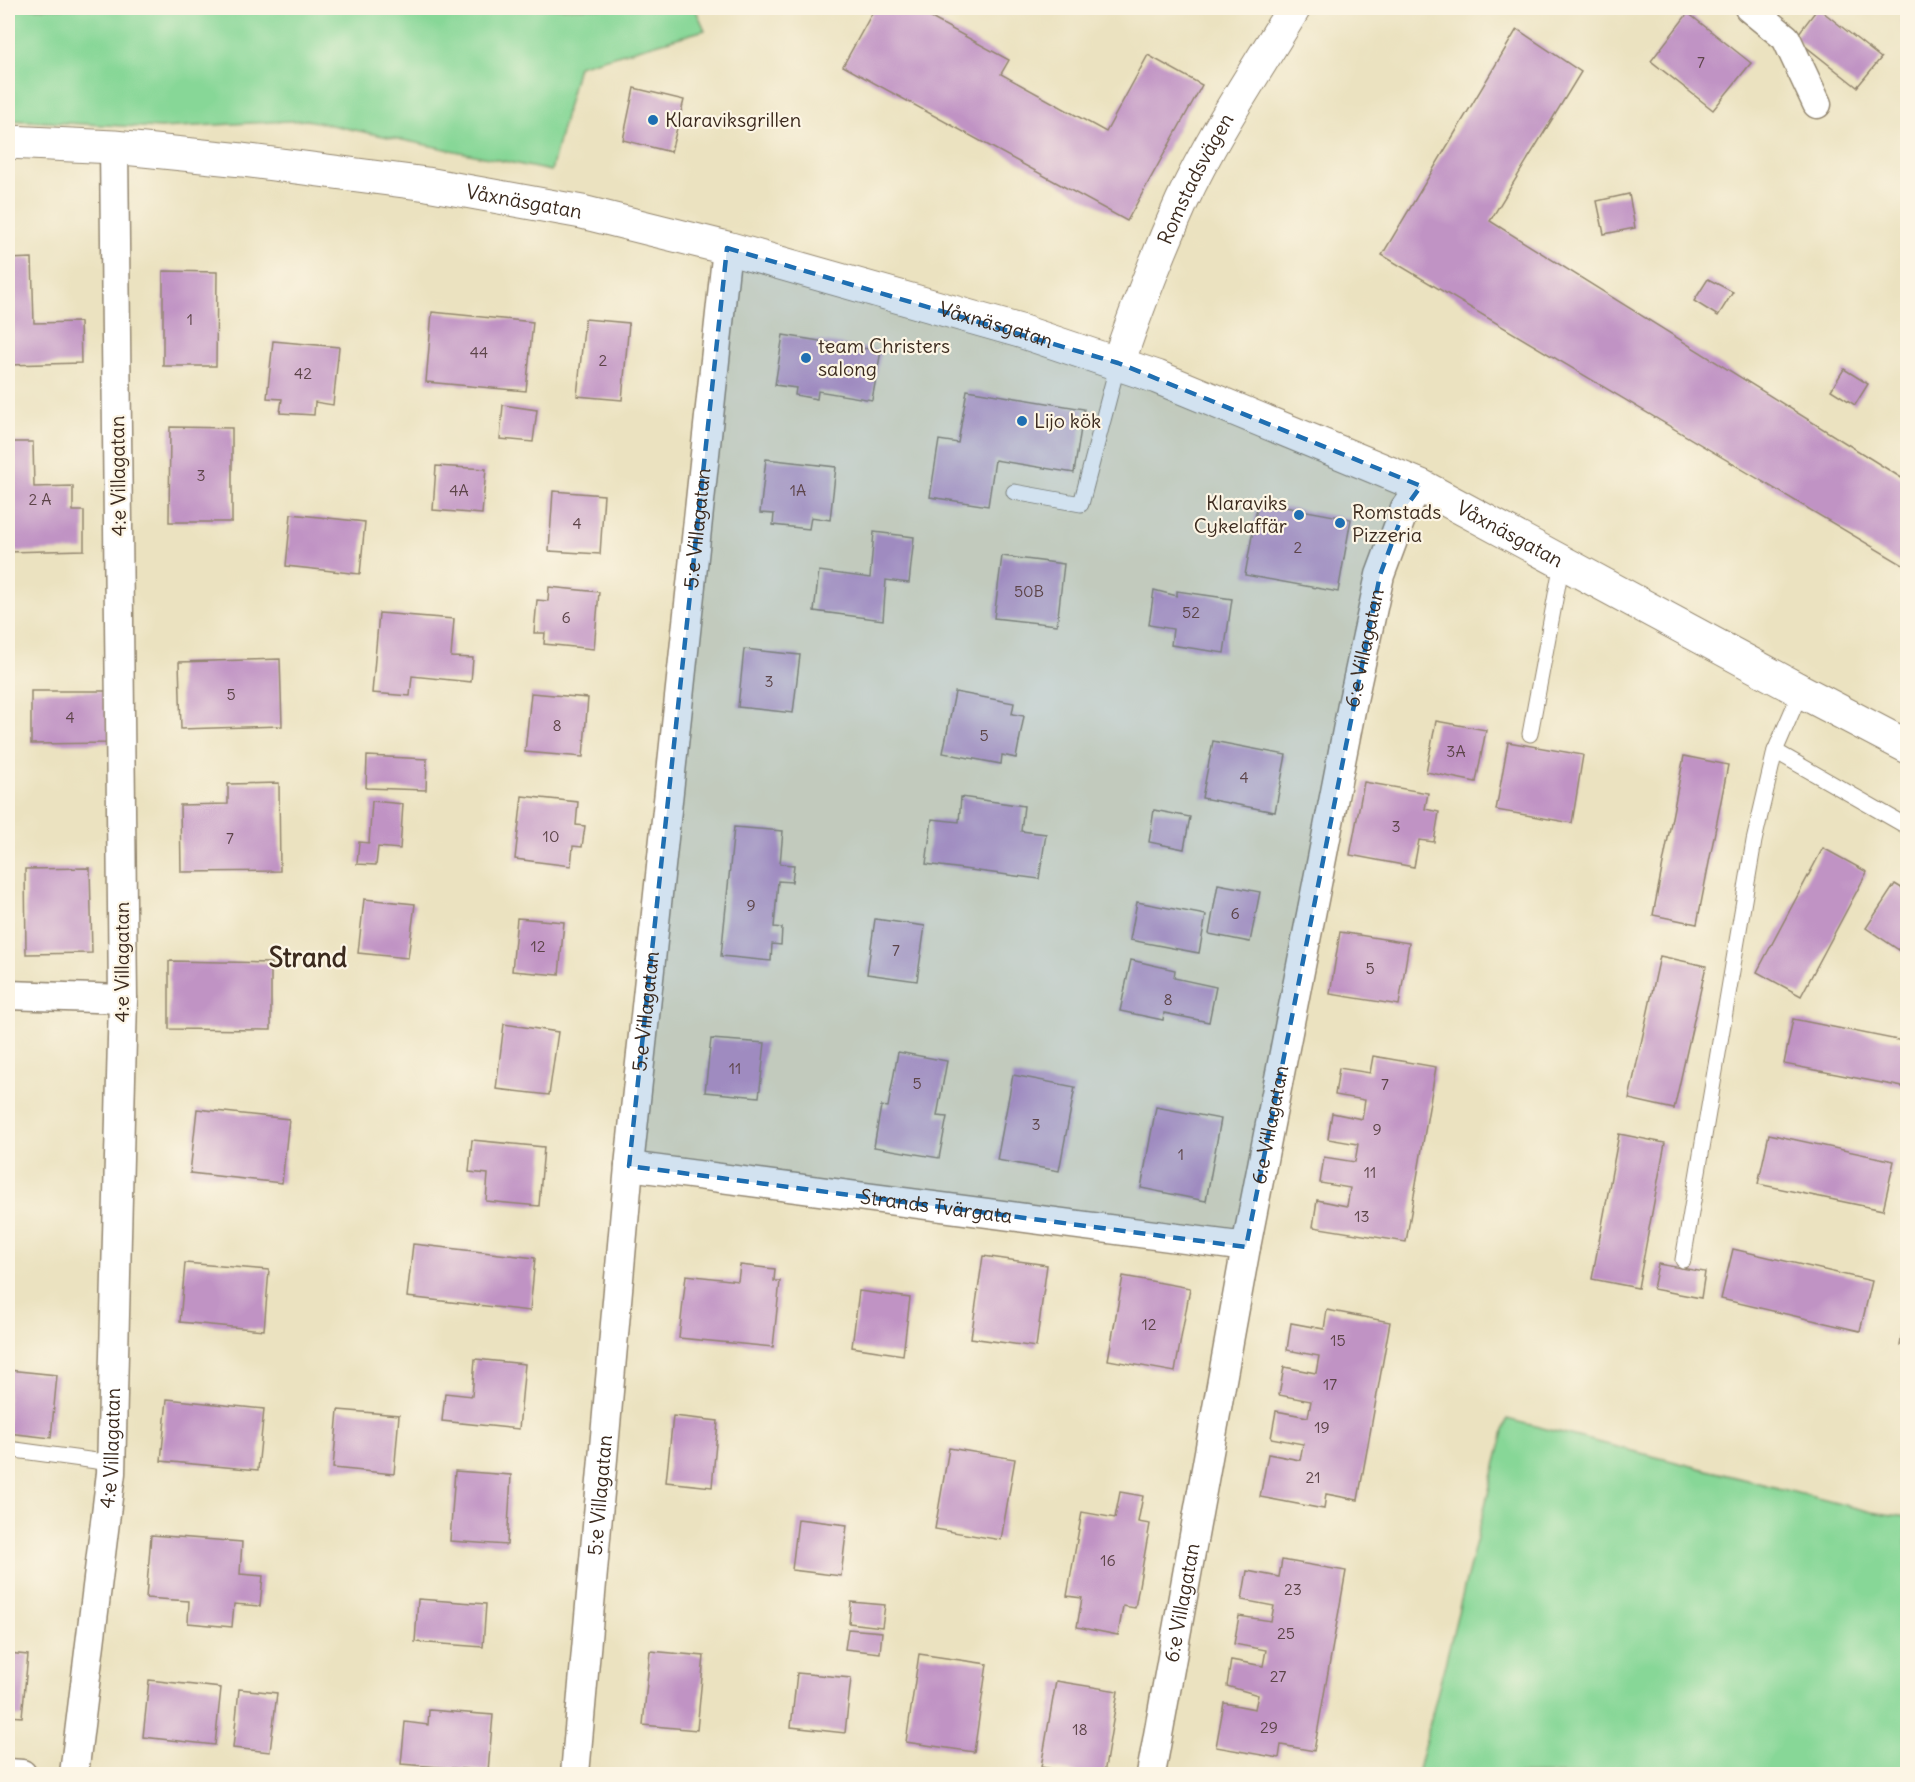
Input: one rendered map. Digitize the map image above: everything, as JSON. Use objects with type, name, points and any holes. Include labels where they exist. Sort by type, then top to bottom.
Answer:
[{"type":"street","name":"Romstadsvägen","points":[[1118,363],[1138,307],[1182,201],[1208,150],[1294,8]]},
{"type":"street","points":[[1749,8],[1786,38],[1817,104]]},
{"type":"street","name":"Våxnäsgatan","points":[[8,142],[114,147],[242,160],[428,184],[582,212],[727,248],[1020,331],[1157,377],[1421,486],[1801,692],[1908,747]]},
{"type":"street","name":"4:e Villagatan","points":[[74,1774],[111,1463],[123,999],[114,147]]},
{"type":"street","name":"5:e Villagatan","points":[[575,1774],[629,1166],[727,248]]},
{"type":"street","name":"6:e Villagatan","points":[[1151,1774],[1246,1247],[1350,716],[1380,575],[1406,508],[1421,486]]},
{"type":"street","points":[[8,995],[123,999]]},
{"type":"street","name":"Strands Tvärgata","points":[[629,1166],[1246,1247]]},
{"type":"street","points":[[8,1773],[22,1774]]},
{"type":"lane","points":[[1014,492],[1081,504],[1118,363]]},
{"type":"lane","points":[[1530,734],[1562,562]]},
{"type":"lane","points":[[1683,1260],[1754,841],[1774,752],[1801,692]]},
{"type":"lane","points":[[1774,752],[1908,827]]},
{"type":"lane","points":[[8,1449],[111,1463]]},
{"type":"highlighted area","points":[[727,248],[1118,363],[1421,486],[1405,508],[1380,575],[1246,1247],[629,1166]]},
{"type":"green space","points":[[8,8],[695,8],[705,30],[578,66],[551,171],[307,120],[161,128],[8,120]]},
{"type":"green space","points":[[1507,1419],[1872,1512],[1907,1517],[1907,1774],[1417,1774]]},
{"type":"building","points":[[875,8],[913,8],[1009,60],[1001,74],[1106,132],[1148,55],[1202,85],[1127,221],[843,66]]},
{"type":"building","points":[[1818,8],[1881,58],[1857,87],[1795,38]]},
{"type":"building","points":[[1688,13],[1751,63],[1713,110],[1651,61]]},
{"type":"building","points":[[1908,13],[1908,27],[1901,22]]},
{"type":"building","points":[[1517,29],[1581,72],[1490,221],[1908,482],[1908,568],[1382,255]]},
{"type":"building","name":"Klaraviksgrillen","points":[[634,88],[684,100],[671,152],[623,140]]},
{"type":"building","points":[[1629,194],[1635,228],[1604,234],[1597,201]]},
{"type":"building","points":[[32,258],[34,323],[80,322],[81,363],[8,365],[8,259]]},
{"type":"building","points":[[163,271],[217,272],[216,366],[163,366]]},
{"type":"building","points":[[1708,279],[1733,292],[1718,316],[1694,301]]},
{"type":"building","points":[[432,312],[533,322],[526,391],[426,382]]},
{"type":"building","points":[[585,319],[629,323],[622,400],[577,396]]},
{"type":"building","points":[[783,335],[881,351],[872,400],[818,391],[817,399],[795,395],[796,388],[775,385]]},
{"type":"building","points":[[273,341],[339,347],[333,405],[315,402],[314,415],[280,413],[282,399],[267,398]]},
{"type":"building","points":[[1844,369],[1868,384],[1855,405],[1831,390]]},
{"type":"building","points":[[967,390],[1084,409],[1074,473],[995,460],[988,506],[930,497],[939,440],[958,443]]},
{"type":"building","points":[[503,405],[537,410],[533,442],[500,439]]},
{"type":"building","points":[[170,427],[232,428],[232,522],[169,522]]},
{"type":"building","points":[[8,442],[33,442],[34,487],[73,486],[73,511],[84,511],[84,550],[8,552]]},
{"type":"building","points":[[766,459],[836,467],[830,520],[811,517],[809,529],[773,525],[774,514],[760,513]]},
{"type":"building","points":[[436,466],[486,469],[482,514],[433,510]]},
{"type":"building","points":[[553,491],[604,495],[600,554],[549,551]]},
{"type":"building","points":[[1258,502],[1351,519],[1338,592],[1245,575]]},
{"type":"building","points":[[291,514],[365,522],[360,574],[286,566]]},
{"type":"building","points":[[874,532],[914,537],[909,583],[886,580],[883,620],[814,611],[819,571],[870,578]]},
{"type":"building","points":[[1002,556],[1064,564],[1057,625],[994,618]]},
{"type":"building","points":[[549,587],[599,592],[594,649],[544,644],[545,633],[534,633],[537,600],[548,601]]},
{"type":"building","points":[[1154,590],[1177,596],[1177,591],[1232,599],[1224,653],[1171,645],[1173,629],[1149,625]]},
{"type":"building","points":[[379,613],[454,619],[451,657],[473,658],[471,682],[412,676],[410,696],[372,693]]},
{"type":"building","points":[[744,649],[800,655],[793,713],[738,707]]},
{"type":"building","points":[[280,659],[282,726],[181,729],[179,662]]},
{"type":"building","points":[[31,691],[110,691],[110,743],[31,744]]},
{"type":"building","points":[[955,692],[1014,703],[1012,714],[1024,716],[1016,758],[1002,755],[1001,764],[943,753]]},
{"type":"building","points":[[531,693],[588,698],[583,757],[525,752]]},
{"type":"building","points":[[1436,721],[1486,730],[1476,782],[1426,772]]},
{"type":"building","points":[[1213,741],[1286,755],[1275,812],[1202,798]]},
{"type":"building","points":[[1508,742],[1583,755],[1572,823],[1496,810]]},
{"type":"building","points":[[367,756],[427,759],[426,790],[366,788]]},
{"type":"building","points":[[1684,756],[1728,765],[1697,924],[1653,915]]},
{"type":"building","points":[[1364,782],[1428,793],[1425,809],[1439,812],[1434,842],[1419,840],[1414,867],[1350,855]]},
{"type":"building","points":[[279,783],[280,871],[181,872],[180,805],[228,804],[228,784]]},
{"type":"building","points":[[522,796],[578,802],[576,825],[585,826],[582,847],[573,846],[571,866],[515,859]]},
{"type":"building","points":[[961,797],[1024,806],[1021,831],[1046,834],[1039,879],[926,864],[932,819],[959,822]]},
{"type":"building","points":[[372,801],[403,804],[400,849],[378,847],[376,865],[357,864],[359,842],[369,843]]},
{"type":"building","points":[[1154,810],[1190,817],[1184,849],[1149,842]]},
{"type":"building","points":[[734,827],[783,831],[780,864],[794,865],[792,882],[778,881],[774,927],[782,928],[781,945],[772,944],[771,961],[721,956]]},
{"type":"building","points":[[1823,848],[1867,872],[1801,996],[1757,972]]},
{"type":"building","points":[[90,868],[92,953],[26,954],[25,869]]},
{"type":"building","points":[[1218,884],[1260,892],[1250,942],[1209,934]]},
{"type":"building","points":[[1895,884],[1908,892],[1908,956],[1866,928]]},
{"type":"building","points":[[364,899],[415,904],[408,958],[358,953]]},
{"type":"building","points":[[1137,902],[1206,915],[1199,953],[1130,940]]},
{"type":"building","points":[[517,918],[564,922],[559,975],[512,971]]},
{"type":"building","points":[[875,919],[925,926],[917,981],[867,974]]},
{"type":"building","points":[[1340,932],[1409,943],[1399,1005],[1330,994]]},
{"type":"building","points":[[1660,956],[1706,966],[1674,1109],[1629,1099]]},
{"type":"building","points":[[1131,960],[1175,970],[1174,978],[1216,987],[1209,1022],[1164,1013],[1163,1020],[1120,1011]]},
{"type":"building","points":[[169,961],[271,963],[271,1030],[169,1029]]},
{"type":"building","points":[[1793,1019],[1908,1042],[1908,1088],[1784,1064]]},
{"type":"building","points":[[504,1024],[558,1032],[549,1095],[496,1089]]},
{"type":"building","points":[[711,1039],[765,1043],[759,1097],[705,1092]]},
{"type":"building","points":[[898,1052],[947,1061],[937,1116],[947,1117],[939,1158],[874,1147],[881,1106],[888,1107]]},
{"type":"building","points":[[1373,1056],[1436,1067],[1406,1242],[1313,1227],[1317,1200],[1347,1206],[1350,1188],[1320,1183],[1324,1157],[1355,1162],[1358,1144],[1328,1139],[1332,1113],[1362,1119],[1365,1100],[1335,1095],[1339,1068],[1370,1073]]},
{"type":"building","points":[[1013,1075],[1075,1087],[1059,1171],[997,1160]]},
{"type":"building","points":[[1156,1107],[1221,1119],[1206,1201],[1141,1188]]},
{"type":"building","points":[[197,1109],[289,1119],[282,1183],[190,1173]]},
{"type":"building","points":[[1619,1134],[1665,1143],[1638,1288],[1592,1279]]},
{"type":"building","points":[[1769,1134],[1894,1161],[1883,1210],[1758,1184]]},
{"type":"building","points":[[472,1140],[544,1147],[539,1206],[486,1201],[488,1174],[469,1172]]},
{"type":"building","points":[[413,1244],[535,1258],[530,1311],[407,1297]]},
{"type":"building","points":[[1733,1249],[1872,1281],[1860,1331],[1721,1299]]},
{"type":"building","points":[[983,1256],[1047,1265],[1036,1347],[971,1338]]},
{"type":"building","points":[[185,1263],[269,1270],[264,1330],[180,1322]]},
{"type":"building","points":[[1658,1264],[1705,1272],[1701,1298],[1653,1289]]},
{"type":"building","points":[[740,1265],[775,1269],[774,1281],[780,1281],[773,1347],[679,1338],[686,1275],[738,1281]]},
{"type":"building","points":[[1123,1276],[1190,1288],[1175,1372],[1108,1360]]},
{"type":"building","points":[[859,1291],[910,1298],[903,1355],[852,1347]]},
{"type":"building","points":[[1906,1309],[1908,1309],[1908,1346],[1900,1345]]},
{"type":"building","points":[[1327,1310],[1390,1322],[1358,1500],[1326,1494],[1324,1509],[1260,1497],[1268,1454],[1300,1460],[1303,1444],[1271,1438],[1276,1411],[1308,1417],[1311,1401],[1279,1395],[1284,1367],[1316,1373],[1319,1356],[1287,1350],[1291,1323],[1324,1329]]},
{"type":"building","points":[[475,1359],[525,1364],[519,1429],[442,1421],[445,1393],[472,1396]]},
{"type":"building","points":[[8,1370],[57,1375],[51,1438],[8,1433]]},
{"type":"building","points":[[167,1399],[264,1409],[258,1470],[161,1461]]},
{"type":"building","points":[[338,1410],[399,1415],[394,1474],[333,1468]]},
{"type":"building","points":[[673,1416],[718,1421],[712,1487],[666,1482]]},
{"type":"building","points":[[949,1448],[1015,1459],[1001,1540],[935,1529]]},
{"type":"building","points":[[455,1471],[511,1475],[507,1545],[450,1541]]},
{"type":"building","points":[[1120,1492],[1143,1496],[1138,1522],[1150,1524],[1135,1608],[1123,1606],[1118,1635],[1077,1627],[1082,1598],[1067,1596],[1082,1512],[1115,1518]]},
{"type":"building","points":[[798,1519],[847,1525],[841,1576],[792,1570]]},
{"type":"building","points":[[151,1535],[242,1542],[240,1574],[263,1576],[260,1606],[234,1604],[232,1627],[188,1623],[189,1601],[146,1598]]},
{"type":"building","points":[[1282,1560],[1346,1571],[1314,1751],[1281,1745],[1279,1758],[1216,1747],[1224,1703],[1255,1709],[1258,1695],[1227,1686],[1231,1660],[1263,1666],[1266,1650],[1234,1644],[1239,1616],[1271,1621],[1274,1606],[1242,1600],[1247,1571],[1279,1577]]},
{"type":"building","points":[[418,1599],[486,1604],[483,1647],[415,1642]]},
{"type":"building","points":[[851,1602],[885,1605],[882,1627],[849,1623]]},
{"type":"building","points":[[848,1629],[882,1632],[880,1653],[845,1649]]},
{"type":"building","points":[[650,1651],[704,1656],[697,1730],[643,1725]]},
{"type":"building","points":[[8,1653],[28,1655],[22,1717],[8,1716]]},
{"type":"building","points":[[919,1654],[987,1664],[974,1752],[906,1742]]},
{"type":"building","points":[[797,1673],[851,1678],[845,1733],[791,1727]]},
{"type":"building","points":[[149,1680],[221,1688],[215,1745],[143,1737]]},
{"type":"building","points":[[1056,1681],[1118,1691],[1104,1774],[1083,1774],[1041,1767]]},
{"type":"building","points":[[239,1689],[277,1693],[270,1752],[233,1748]]},
{"type":"building","points":[[429,1710],[493,1715],[488,1771],[401,1764],[405,1722],[428,1725]]},
{"type":"place","name":"Klaraviksgrillen","points":[[653,120]]},
{"type":"place","name":"team Christers salong","points":[[806,358]]},
{"type":"place","name":"Lijo kök","points":[[1022,421]]},
{"type":"place","name":"Klaraviks Cykelaffär","points":[[1299,515]]},
{"type":"place","name":"Romstads Pizzeria","points":[[1340,523]]},
{"type":"district","name":"Strand","points":[[308,958]]}]
